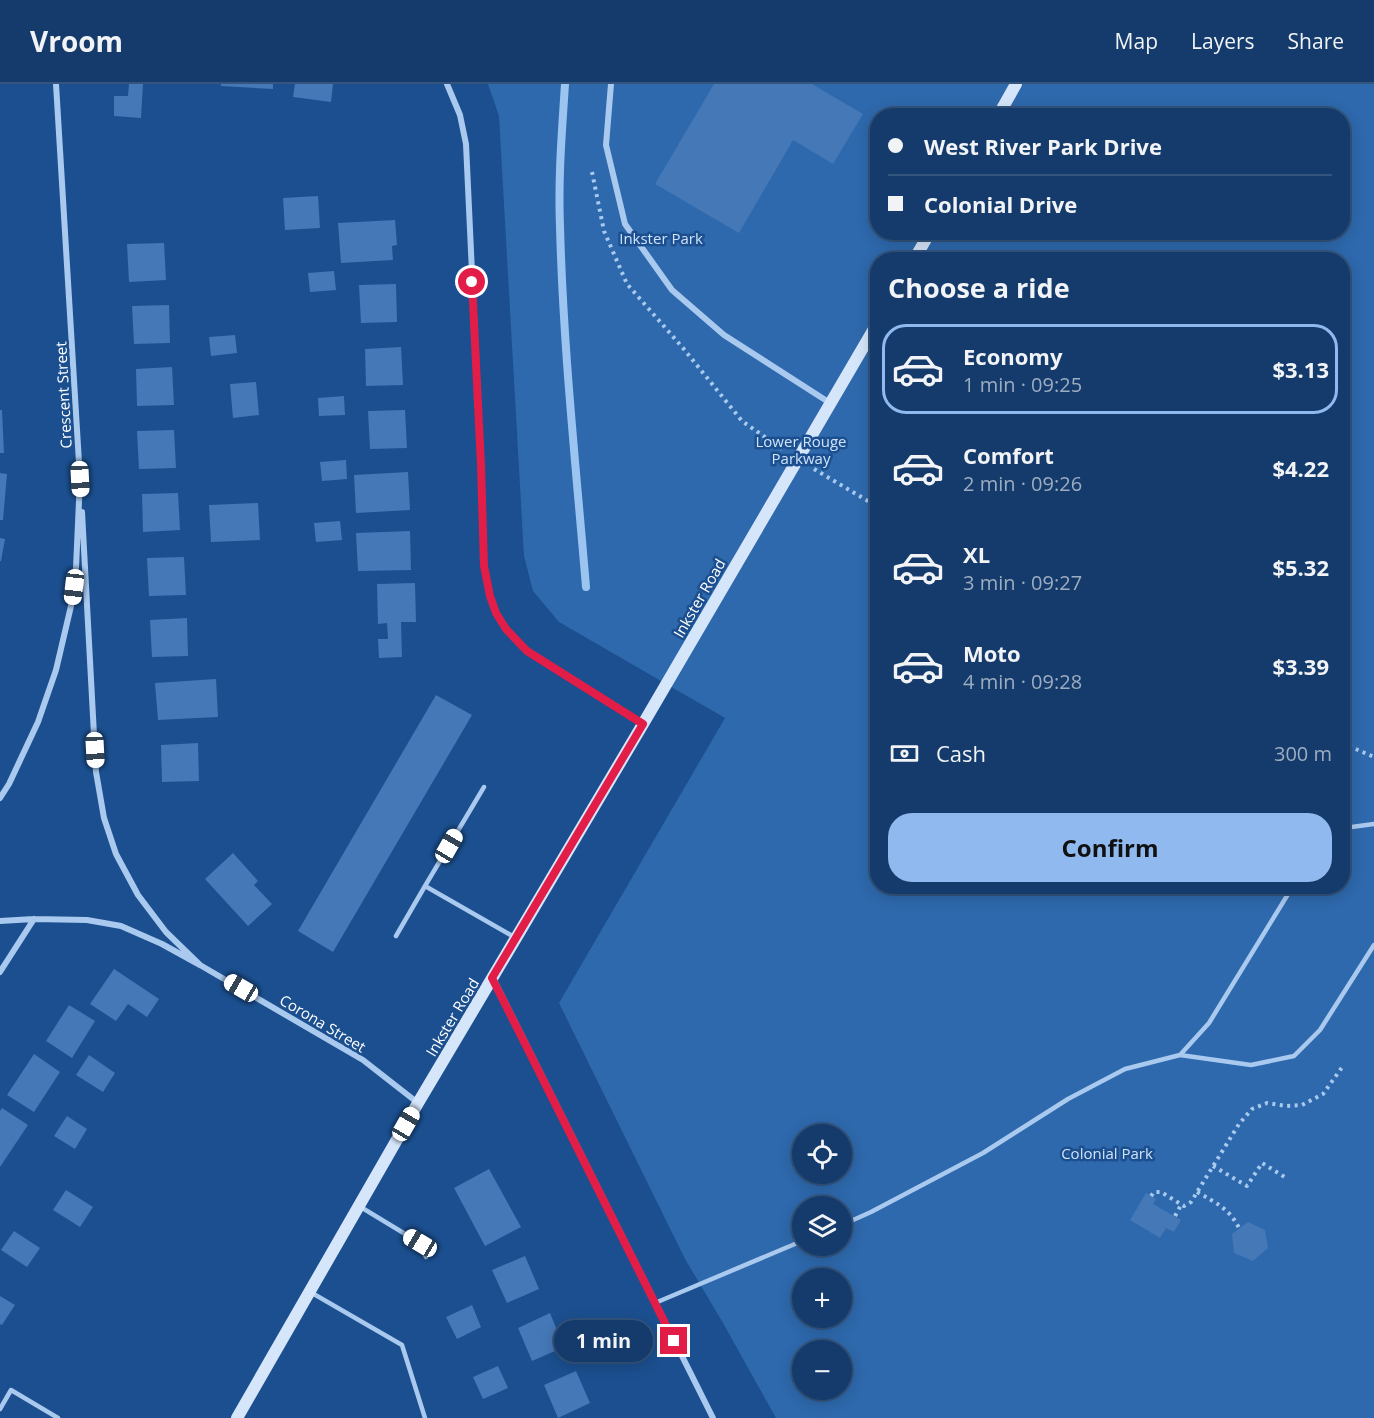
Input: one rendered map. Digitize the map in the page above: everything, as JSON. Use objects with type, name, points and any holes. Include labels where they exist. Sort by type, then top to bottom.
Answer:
[{"type":"main road","points":[[1002,108],[1016,84]]},
{"type":"main road","name":"Inkster Road","points":[[237,1418],[418,1103],[870,336]]},
{"type":"street","name":"Crescent Street","points":[[0,798],[38,722],[57,670],[71,606],[76,568],[80,479],[56,84]]},
{"type":"street","points":[[447,84],[460,115],[466,144],[484,566],[490,596],[496,613],[506,629],[527,651],[643,724]]},
{"type":"street","points":[[611,84],[606,145],[625,224],[672,290],[724,334],[830,403]]},
{"type":"street","points":[[80,479],[96,772],[104,818],[116,854],[138,895],[166,932],[200,965]]},
{"type":"street","points":[[0,972],[34,919]]},
{"type":"street","name":"Corona Street","points":[[0,921],[87,920],[121,926],[162,944],[200,965],[363,1060],[418,1103]]},
{"type":"street","points":[[492,978],[713,1418]]},
{"type":"lane","points":[[396,936],[484,787]]},
{"type":"lane","points":[[1350,827],[1374,825]]},
{"type":"lane","points":[[425,886],[516,938]]},
{"type":"lane","points":[[1180,1055],[1209,1023],[1288,894]]},
{"type":"lane","points":[[852,1221],[983,1153],[1068,1099],[1125,1069],[1180,1055],[1251,1065],[1294,1056],[1320,1030],[1374,945]]},
{"type":"lane","points":[[359,1206],[420,1243],[426,1257]]},
{"type":"lane","points":[[655,1303],[792,1245]]},
{"type":"lane","points":[[309,1292],[402,1345],[425,1418]]},
{"type":"lane","points":[[0,1409],[11,1390],[58,1418]]},
{"type":"path","points":[[829,478],[870,502]]},
{"type":"path","points":[[1350,746],[1374,757]]},
{"type":"path","points":[[1151,1196],[1154,1192],[1161,1192],[1184,1206],[1191,1202],[1239,1124],[1252,1109],[1267,1103],[1286,1106],[1302,1105],[1323,1094],[1343,1066]]},
{"type":"path","points":[[1213,1166],[1247,1186],[1262,1163],[1288,1179]]},
{"type":"path","points":[[1197,1192],[1224,1207],[1239,1228]]},
{"type":"path","points":[[1175,1216],[1181,1205]]},
{"type":"green space","name":"Colonial Park","points":[[488,84],[1374,84],[1374,1418],[776,1418],[685,1259],[559,1003],[725,718],[559,622],[533,591],[524,556],[499,116]]},
{"type":"building","points":[[129,84],[143,84],[141,118],[114,116],[114,96],[128,96]]},
{"type":"building","points":[[221,84],[273,84],[273,89],[221,86]]},
{"type":"building","points":[[295,84],[333,84],[331,102],[293,97]]},
{"type":"building","points":[[714,84],[812,84],[863,114],[833,164],[793,140],[739,233],[655,184]]},
{"type":"building","points":[[318,196],[320,228],[285,230],[283,198]]},
{"type":"building","points":[[395,220],[397,245],[392,246],[393,260],[341,263],[338,223]]},
{"type":"building","points":[[164,243],[166,280],[129,282],[127,244]]},
{"type":"building","points":[[334,271],[336,290],[310,292],[308,273]]},
{"type":"building","points":[[396,284],[397,322],[361,323],[359,285]]},
{"type":"building","points":[[169,305],[170,343],[134,344],[132,306]]},
{"type":"building","points":[[235,335],[237,353],[211,356],[209,337]]},
{"type":"building","points":[[401,347],[403,385],[366,386],[365,349]]},
{"type":"building","points":[[172,367],[174,405],[137,406],[136,369]]},
{"type":"building","points":[[256,382],[259,415],[233,418],[230,384]]},
{"type":"building","points":[[344,396],[345,415],[319,416],[318,398]]},
{"type":"building","points":[[0,410],[2,410],[4,453],[0,453]]},
{"type":"building","points":[[405,410],[407,448],[370,449],[368,411]]},
{"type":"building","points":[[174,430],[176,468],[139,469],[137,431]]},
{"type":"building","points":[[346,460],[347,479],[322,481],[320,462]]},
{"type":"building","points":[[408,472],[410,510],[356,513],[354,475]]},
{"type":"building","points":[[0,473],[7,474],[3,520],[0,520]]},
{"type":"building","points":[[178,493],[180,530],[143,532],[142,494]]},
{"type":"building","points":[[258,503],[260,540],[211,542],[209,505]]},
{"type":"building","points":[[340,521],[342,540],[316,542],[314,523]]},
{"type":"building","points":[[410,531],[411,570],[358,571],[356,533]]},
{"type":"building","points":[[0,538],[5,539],[1,561],[0,561]]},
{"type":"building","points":[[184,557],[186,595],[149,596],[147,558]]},
{"type":"building","points":[[415,583],[416,622],[401,622],[402,657],[379,658],[378,639],[388,639],[387,623],[378,624],[377,584]]},
{"type":"building","points":[[187,618],[188,656],[152,657],[150,620]]},
{"type":"building","points":[[216,679],[218,717],[158,720],[155,683]]},
{"type":"building","points":[[436,695],[472,715],[333,952],[298,931]]},
{"type":"building","points":[[198,743],[199,781],[162,782],[161,745]]},
{"type":"building","points":[[233,853],[258,881],[254,885],[272,904],[248,926],[205,879]]},
{"type":"building","points":[[114,969],[159,999],[147,1017],[128,1004],[116,1021],[90,1004]]},
{"type":"building","points":[[69,1005],[95,1021],[72,1058],[46,1041]]},
{"type":"building","points":[[34,1054],[60,1072],[34,1112],[7,1095]]},
{"type":"building","points":[[89,1055],[115,1073],[103,1092],[76,1075]]},
{"type":"building","points":[[2,1108],[28,1125],[0,1167],[0,1111]]},
{"type":"building","points":[[67,1116],[87,1129],[75,1149],[54,1136]]},
{"type":"building","points":[[489,1169],[521,1227],[485,1246],[454,1188]]},
{"type":"building","points":[[66,1190],[93,1207],[80,1227],[53,1210]]},
{"type":"building","points":[[1146,1193],[1156,1199],[1153,1204],[1181,1220],[1174,1232],[1166,1228],[1160,1238],[1130,1220]]},
{"type":"building","points":[[1248,1222],[1265,1230],[1268,1248],[1253,1261],[1234,1253],[1232,1234]]},
{"type":"building","points":[[14,1231],[40,1248],[27,1267],[1,1250]]},
{"type":"building","points":[[525,1256],[539,1289],[507,1303],[492,1270]]},
{"type":"building","points":[[0,1296],[15,1305],[2,1325],[0,1324]]},
{"type":"building","points":[[472,1305],[481,1327],[457,1339],[446,1317]]},
{"type":"building","points":[[550,1313],[564,1347],[532,1361],[518,1328]]},
{"type":"building","points":[[498,1366],[508,1388],[483,1399],[473,1377]]},
{"type":"building","points":[[576,1371],[590,1403],[558,1418],[544,1385]]},
{"type":"waterway","points":[[565,84],[560,190],[562,271],[570,406],[586,587]]},
{"type":"route","points":[[472,282],[484,566],[496,613],[506,629],[527,651],[643,724],[492,978],[674,1341]]},
{"type":"park label","name":"Inkster Park","points":[[661,238]]},
{"type":"park label","name":"Lower Rouge Parkway","points":[[801,450]]}]
